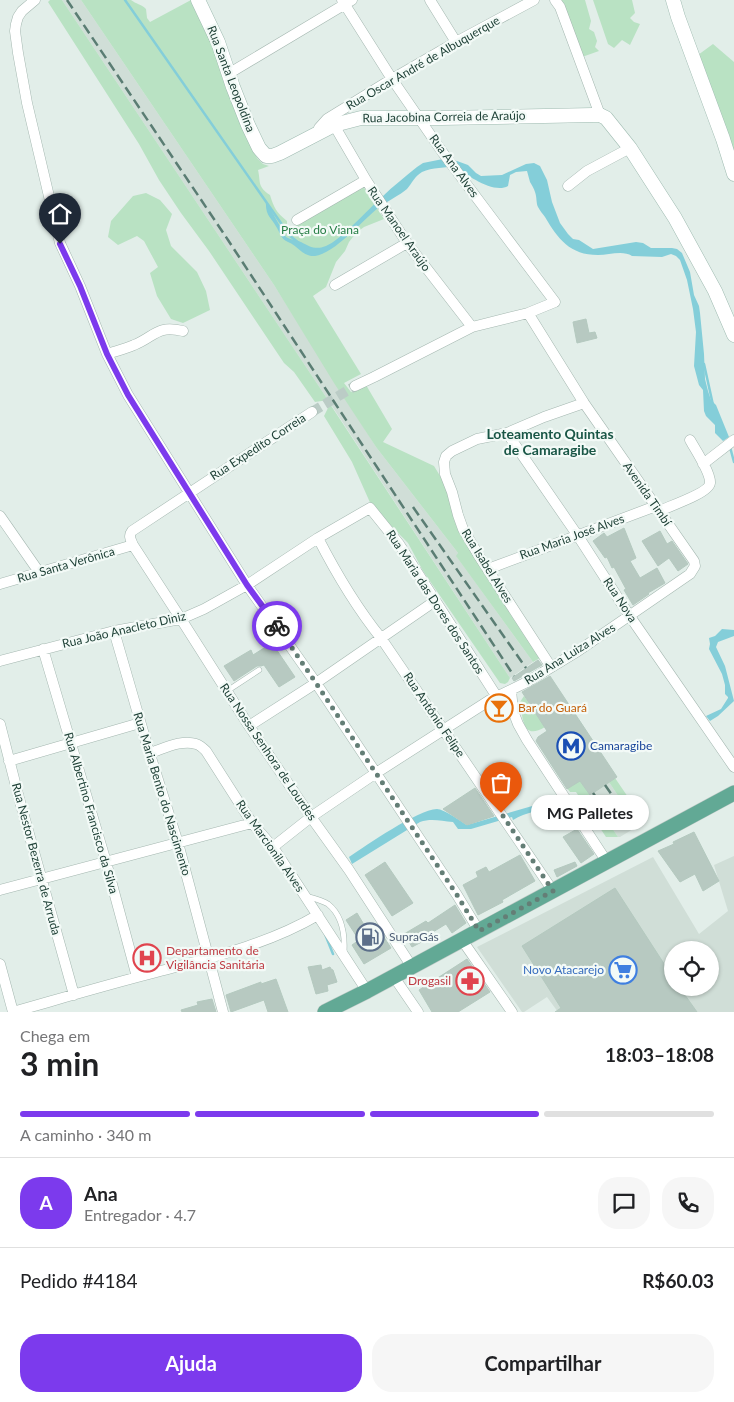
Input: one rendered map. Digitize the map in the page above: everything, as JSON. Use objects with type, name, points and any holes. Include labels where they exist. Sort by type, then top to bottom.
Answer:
[{"type":"main road","points":[[325,1012],[394,977],[734,793]]},
{"type":"street","points":[[35,0],[18,17],[15,31],[27,103],[60,244],[80,286],[107,354],[128,395],[247,585],[316,683],[479,931]]},
{"type":"street","name":"Rua Santa Leopoldina","points":[[198,0],[218,42],[228,74],[259,148],[266,156]]},
{"type":"street","points":[[430,0],[456,42]]},
{"type":"street","name":"Rua Oscar André de Albuquerque","points":[[318,133],[319,128],[327,119],[456,42],[534,0]]},
{"type":"street","points":[[555,0],[560,7],[600,115],[606,118],[630,148],[675,218],[715,291],[734,335]]},
{"type":"street","points":[[673,0],[734,174]]},
{"type":"street","points":[[228,74],[346,2]]},
{"type":"street","name":"Rua Ana Alves","points":[[346,2],[392,79],[443,153],[554,302],[528,313]]},
{"type":"street","name":"Rua Jacobina Correia de Araújo","points":[[266,156],[280,153],[334,126],[361,118],[600,115]]},
{"type":"street","name":"Rua Manoel Araújo","points":[[334,126],[407,243],[472,327]]},
{"type":"street","points":[[568,186],[587,171],[630,148]]},
{"type":"street","points":[[297,220],[366,180]]},
{"type":"street","points":[[335,285],[407,243]]},
{"type":"street","points":[[355,386],[472,327],[528,313]]},
{"type":"street","name":"Avenida Timbí","points":[[528,313],[584,403],[694,561],[694,570],[690,574]]},
{"type":"street","points":[[107,354],[134,345],[165,329],[183,331]]},
{"type":"street","name":"Rua Isabel Alves","points":[[551,667],[463,529],[445,474],[444,462],[446,456],[462,445],[477,439],[507,433],[584,403]]},
{"type":"street","name":"Rua Expedito Correia","points":[[130,534],[312,412]]},
{"type":"street","name":"Rua Nova","points":[[507,433],[734,767]]},
{"type":"street","name":"Rua Maria José Alves","points":[[488,569],[706,491],[710,486],[710,480],[690,440]]},
{"type":"street","points":[[703,464],[734,440]]},
{"type":"street","name":"Rua João Anacleto Diniz","points":[[0,661],[114,631],[182,619],[247,585],[318,538],[370,508]]},
{"type":"street","name":"Rua Maria das Dores dos Santos","points":[[370,508],[399,544],[497,697]]},
{"type":"street","points":[[0,516],[39,572]]},
{"type":"street","name":"Rua Nossa Senhora de Lourdes","points":[[130,534],[133,545],[249,726],[349,870],[412,967]]},
{"type":"street","name":"Rua Antônio Felipe","points":[[318,538],[352,599],[381,638],[553,891]]},
{"type":"street","name":"Rua Santa Verônica","points":[[0,584],[133,545]]},
{"type":"street","name":"Rua Ana Luiza Alves","points":[[272,847],[311,817],[376,773],[497,697],[527,682],[578,651],[690,574]]},
{"type":"street","points":[[249,726],[316,683],[435,601]]},
{"type":"street","name":"Rua Maria Bento do Nascimento","points":[[114,631],[140,723],[178,843],[223,1012]]},
{"type":"street","name":"Rua Albertino Francisco da Silva","points":[[43,649],[106,862],[137,977]]},
{"type":"street","points":[[511,690],[513,711],[518,724],[607,862]]},
{"type":"street","points":[[9,761],[140,723]]},
{"type":"street","name":"Rua Nestor Bezerra de Arruda","points":[[0,724],[74,995]]},
{"type":"street","name":"Rua Marcionila Alves","points":[[150,753],[179,744],[190,743],[198,744],[206,751],[252,822],[272,847],[318,915],[367,991]]},
{"type":"street","points":[[0,890],[252,822]]},
{"type":"street","points":[[0,964],[13,1012],[208,958],[281,935],[318,915]]},
{"type":"street","points":[[462,940],[512,1012]]},
{"type":"street","points":[[394,977],[418,1012]]},
{"type":"lane","points":[[227,691],[259,670]]},
{"type":"lane","points":[[305,896],[328,904],[341,922],[345,941],[344,955]]},
{"type":"shaded area","points":[[62,0],[81,0],[274,285],[376,447],[458,553],[457,557],[533,662],[510,678],[328,400]]},
{"type":"shaded area","points":[[609,782],[638,826],[620,837],[618,837],[590,795]]},
{"type":"shaded area","points":[[734,856],[734,1012],[558,1012],[547,997],[522,1012],[477,947],[653,857],[699,934],[728,911],[714,865]]},
{"type":"green space","points":[[50,0],[62,0],[328,400],[315,402],[294,372],[284,363],[159,180],[139,144],[48,2]]},
{"type":"green space","name":"Praça do Viana","points":[[81,0],[131,0],[146,9],[147,18],[150,22],[191,0],[204,24],[257,158],[263,164],[269,166],[258,170],[261,187],[270,195],[274,207],[287,221],[287,226],[291,228],[363,186],[384,219],[364,227],[356,233],[336,262],[326,287],[313,296],[361,374],[344,383],[351,392],[366,385],[392,429],[383,442],[434,466],[445,484],[461,536],[540,658],[533,662],[456,556],[458,553],[376,447],[274,285]]},
{"type":"green space","points":[[560,0],[585,0],[591,21],[589,29],[594,32],[597,41],[595,47],[599,51],[582,57]]},
{"type":"green space","points":[[593,0],[632,0],[635,13],[630,18],[640,24],[630,45],[622,40],[614,48],[608,44]]},
{"type":"green space","points":[[713,44],[734,62],[734,155],[698,55]]},
{"type":"green space","points":[[146,193],[160,200],[172,214],[166,230],[171,246],[197,272],[206,291],[210,310],[183,323],[171,319],[157,296],[150,273],[158,267],[144,241],[137,236],[118,245],[108,237],[111,221],[133,196]]},
{"type":"green space","points":[[330,404],[510,678],[505,684],[500,683],[423,571],[408,543],[372,507],[352,462],[324,416]]},
{"type":"green space","points":[[524,696],[545,727],[532,731],[525,726],[520,702]]},
{"type":"green space","points":[[615,778],[643,819],[643,824],[638,826],[609,782]]},
{"type":"green space","points":[[580,780],[618,837],[606,837],[576,792],[570,792],[567,788]]},
{"type":"water","points":[[443,159],[468,165],[481,176],[502,175],[526,164],[534,163],[540,166],[547,180],[552,202],[560,223],[573,239],[579,240],[593,249],[636,242],[643,243],[651,248],[677,249],[682,253],[690,272],[694,295],[699,306],[705,379],[708,391],[729,437],[723,441],[715,433],[715,425],[706,416],[704,411],[703,390],[699,385],[694,366],[696,332],[693,309],[687,280],[680,260],[671,254],[662,257],[632,256],[620,253],[598,255],[572,249],[560,239],[539,208],[527,171],[516,172],[510,175],[508,186],[496,188],[481,183],[456,166],[426,170],[417,176],[407,189],[378,208],[339,243],[323,254],[315,256],[307,255],[284,240],[266,210],[266,201],[286,237],[313,247],[326,246],[339,238],[390,189],[417,167],[423,163]]},
{"type":"water","points":[[722,629],[734,630],[734,636],[718,642],[716,647],[725,666],[734,701],[710,721],[706,716],[721,709],[728,698],[725,694],[722,674],[709,649],[709,638],[715,636]]},
{"type":"water","points":[[553,800],[556,808],[528,813],[513,820],[512,817],[471,829],[458,829],[453,822],[428,820],[420,822],[352,864],[349,857],[392,829],[428,811],[440,810],[467,825]]},
{"type":"building","points":[[586,319],[589,333],[595,332],[597,338],[577,343],[573,322]]},
{"type":"building","points":[[624,528],[636,558],[630,561],[640,578],[657,568],[665,583],[633,605],[614,567],[612,568],[607,557],[605,558],[593,541],[604,533],[607,537]]},
{"type":"building","points":[[660,531],[667,544],[672,541],[688,564],[678,571],[669,558],[658,566],[642,541]]},
{"type":"building","points":[[272,643],[295,677],[279,687],[264,665],[257,666],[234,681],[224,666],[251,650],[253,655]]},
{"type":"building","points":[[538,660],[542,665],[514,681],[512,678]]},
{"type":"building","points":[[550,676],[617,777],[590,795],[580,781],[567,789],[536,741],[538,737],[547,731],[522,692]]},
{"type":"building","points":[[475,788],[494,816],[467,825],[443,809]]},
{"type":"building","points":[[577,829],[594,854],[581,863],[563,837]]},
{"type":"building","points":[[694,832],[719,881],[703,891],[695,874],[680,882],[658,851]]},
{"type":"building","points":[[520,855],[535,881],[502,900],[503,902],[478,915],[463,885],[478,877],[476,872],[486,867],[489,872]]},
{"type":"building","points":[[385,862],[413,903],[392,916],[365,875]]},
{"type":"building","points":[[575,862],[577,866],[557,877],[554,870]]},
{"type":"building","points":[[615,888],[664,964],[664,996],[686,996],[697,1012],[555,1012],[561,1008],[522,946]]},
{"type":"building","points":[[455,905],[466,923],[452,933],[446,924],[433,932],[435,935],[412,947],[404,934],[426,921],[428,923]]},
{"type":"building","name":"SupraGás","points":[[357,913],[369,933],[378,928],[391,948],[364,964],[352,945],[359,940],[346,920]]},
{"type":"building","name":"Departamento de Vigilância Sanitária","points":[[152,945],[158,965],[142,969],[137,950]]},
{"type":"building","points":[[467,959],[490,992],[458,1012],[432,1012],[419,990]]},
{"type":"building","points":[[321,965],[322,970],[330,967],[333,970],[337,982],[327,985],[328,991],[316,994],[308,967]]},
{"type":"building","points":[[276,979],[288,1012],[268,1012],[264,1000],[231,1012],[226,995],[261,982],[261,984]]},
{"type":"building","points":[[212,999],[216,1012],[182,1012],[181,1010],[198,1005],[197,1002]]},
{"type":"waterway","points":[[125,0],[290,236],[299,243]]},
{"type":"waterway","points":[[704,364],[713,405]]},
{"type":"waterway","points":[[730,447],[734,462]]},
{"type":"waterway","points":[[325,934],[333,954]]},
{"type":"tunnel","points":[[312,412],[355,386]]},
{"type":"railway","points":[[67,0],[228,240],[514,676]]},
{"type":"railway","points":[[413,507],[526,668]]},
{"type":"railway","points":[[605,785],[629,819]]},
{"type":"railway","points":[[593,793],[616,826]]},
{"type":"way so far","points":[[277,626],[457,895],[479,931],[553,891],[501,813]]},
{"type":"place","name":"Bar do Guará","points":[[499,708]]},
{"type":"place","name":"Camaragibe","points":[[571,746]]},
{"type":"place","name":"MG Palletes","points":[[501,813]]},
{"type":"place","name":"SupraGás","points":[[370,937]]},
{"type":"place","name":"Departamento de Vigilância Sanitária","points":[[147,958]]},
{"type":"place","name":"Novo Atacarejo","points":[[623,970]]},
{"type":"place","name":"Drogasil","points":[[470,981]]},
{"type":"district","name":"Loteamento Quintas de Camaragibe","points":[[550,442]]},
{"type":"route","points":[[60,244],[80,286],[107,354],[128,395],[247,585],[277,626]]}]
